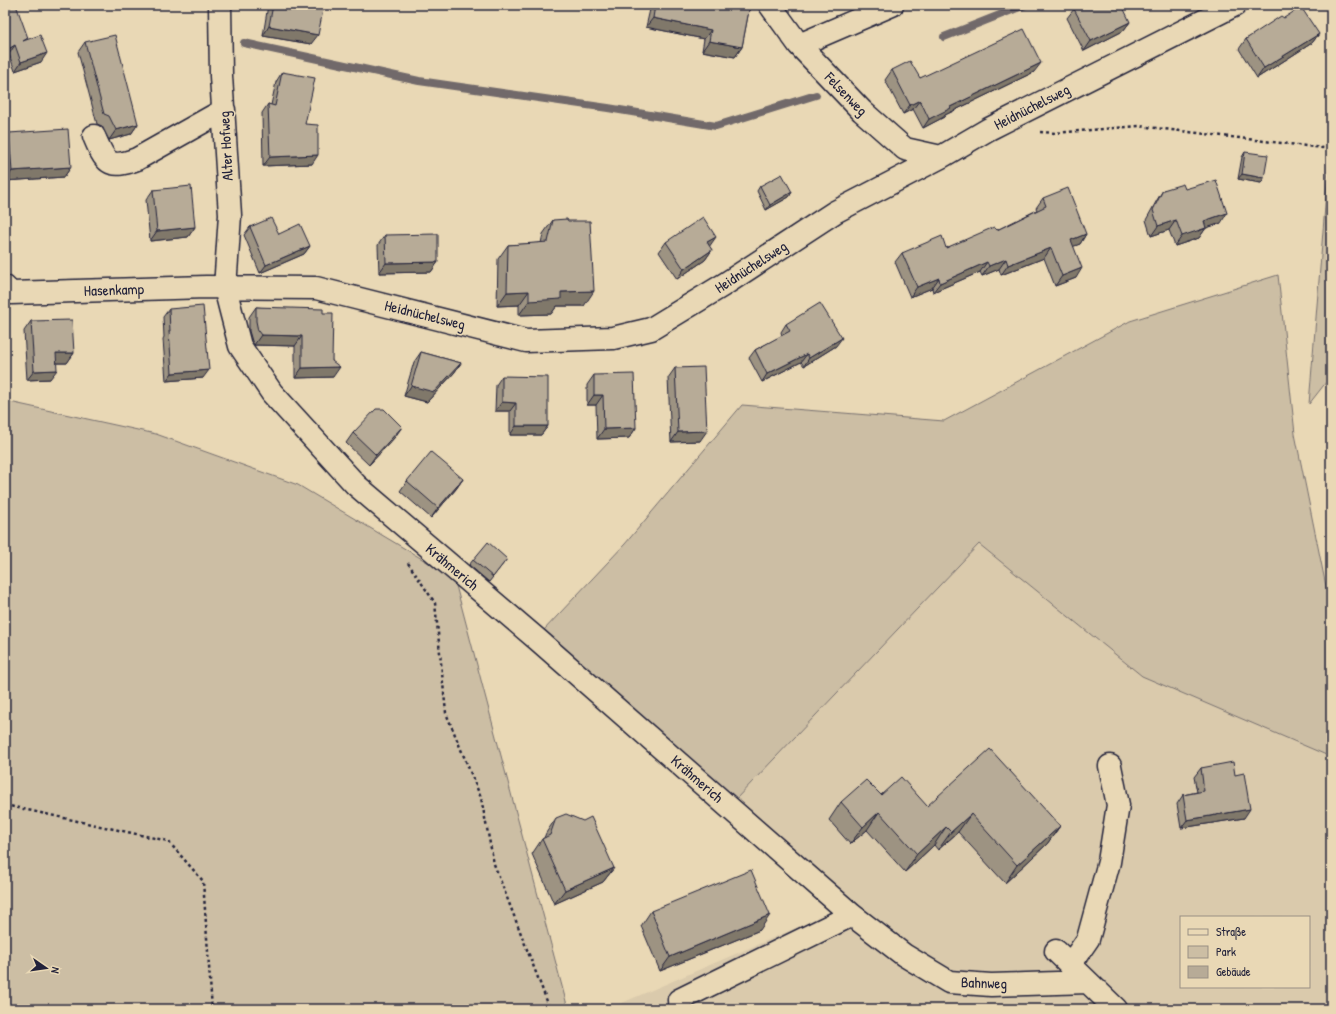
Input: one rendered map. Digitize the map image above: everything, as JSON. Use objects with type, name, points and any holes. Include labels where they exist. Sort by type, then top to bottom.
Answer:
[{"type":"street","name":"Alter Hofweg","points":[[220,5],[221,76],[230,215],[225,288]]},
{"type":"street","name":"Felsenweg","points":[[770,5],[799,45],[862,111],[905,149],[941,157]]},
{"type":"street","points":[[799,45],[892,5]]},
{"type":"street","name":"Heidnüchelsweg","points":[[225,288],[316,288],[526,341],[614,338],[651,329],[725,284],[835,212],[941,157],[990,129],[1235,5]]},
{"type":"street","points":[[94,136],[103,157],[111,163],[118,165],[138,159],[224,110]]},
{"type":"street","name":"Hasenkamp","points":[[5,287],[11,293],[206,287],[225,288]]},
{"type":"street","name":"Krähmerich","points":[[225,288],[240,346],[272,393],[356,485],[538,640],[730,808]]},
{"type":"street","points":[[1110,766],[1118,805],[1109,862],[1088,938],[1063,958],[1116,1009]]},
{"type":"street","name":"Bahnweg","points":[[730,808],[852,915],[904,955],[950,982],[991,985],[1088,982]]},
{"type":"street","points":[[680,1009],[679,1000],[852,915]]},
{"type":"path","points":[[1034,132],[1056,133],[1139,126],[1331,149]]},
{"type":"path","points":[[407,561],[435,603],[446,713],[480,798],[494,864],[550,1009]]},
{"type":"path","points":[[5,805],[168,841],[203,881],[212,1009]]},
{"type":"shaded area","points":[[979,544],[1142,676],[1331,757],[1331,1009],[608,1009],[849,905],[734,801]]},
{"type":"green space","points":[[1331,155],[1331,376],[1309,404],[1329,157]]},
{"type":"green space","points":[[1278,275],[1295,434],[1331,611],[1331,757],[1142,676],[979,544],[734,801],[543,631],[625,544],[742,405],[944,421],[1130,321]]},
{"type":"green space","points":[[5,401],[156,434],[298,485],[454,578],[568,1009],[5,1009]]},
{"type":"building","points":[[15,5],[28,38],[23,41],[40,35],[47,53],[21,62],[15,45],[5,51],[5,9]]},
{"type":"building","points":[[273,5],[324,5],[318,35],[269,26]]},
{"type":"building","points":[[655,5],[750,5],[742,47],[709,41],[711,30],[653,18]]},
{"type":"building","points":[[1081,5],[1122,5],[1130,22],[1091,41],[1074,9]]},
{"type":"building","points":[[1301,7],[1319,34],[1264,68],[1246,39],[1281,16],[1284,18]]},
{"type":"building","points":[[1024,29],[1041,63],[950,107],[951,108],[929,119],[920,100],[910,105],[892,70],[910,61],[920,78]]},
{"type":"building","points":[[115,35],[138,124],[116,130],[109,116],[104,114],[85,42]]},
{"type":"building","points":[[282,72],[315,78],[305,124],[318,125],[318,155],[270,157],[268,104],[275,106]]},
{"type":"building","points":[[68,129],[71,167],[12,171],[9,133]]},
{"type":"building","points":[[1245,152],[1268,155],[1264,178],[1242,174]]},
{"type":"building","points":[[782,174],[792,192],[770,205],[760,186]]},
{"type":"building","points":[[1216,180],[1227,213],[1204,221],[1206,228],[1182,236],[1176,220],[1158,226],[1153,210],[1163,190],[1183,184],[1185,189]]},
{"type":"building","points":[[191,186],[195,227],[157,231],[153,190]]},
{"type":"building","points":[[1068,188],[1086,234],[1071,240],[1082,268],[1062,276],[1051,248],[1008,265],[1006,259],[989,266],[987,262],[940,283],[939,278],[917,287],[902,253],[942,236],[946,248],[994,227],[997,230],[1046,206],[1043,198]]},
{"type":"building","points":[[703,217],[716,237],[707,242],[712,250],[684,269],[666,242]]},
{"type":"building","points":[[271,218],[279,234],[300,224],[310,246],[266,265],[250,227]]},
{"type":"building","points":[[567,219],[568,221],[590,221],[594,291],[561,292],[561,299],[529,301],[529,291],[507,292],[508,245],[548,242],[553,220]]},
{"type":"building","points":[[438,234],[438,262],[386,263],[385,235]]},
{"type":"building","points":[[820,303],[842,338],[809,358],[807,354],[767,374],[755,350],[790,331],[786,324]]},
{"type":"building","points":[[203,306],[209,370],[172,373],[169,309]]},
{"type":"building","points":[[256,307],[323,309],[323,313],[333,313],[332,361],[340,367],[302,368],[302,336],[261,335],[258,331],[256,321]]},
{"type":"building","points":[[72,320],[74,353],[56,353],[57,370],[34,371],[31,321]]},
{"type":"building","points":[[421,352],[461,363],[434,392],[411,386]]},
{"type":"building","points":[[704,367],[707,431],[678,432],[675,368]]},
{"type":"building","points":[[634,374],[636,428],[604,429],[603,395],[594,395],[594,375]]},
{"type":"building","points":[[502,376],[548,377],[548,426],[516,426],[516,403],[502,402]]},
{"type":"building","points":[[376,409],[384,409],[402,427],[376,455],[353,433]]},
{"type":"building","points":[[431,452],[463,479],[438,508],[407,481]]},
{"type":"building","points":[[488,542],[507,559],[493,577],[473,560]]},
{"type":"building","points":[[990,749],[1060,826],[1017,865],[971,814],[951,832],[946,827],[917,854],[879,812],[863,827],[841,802],[866,780],[881,795],[901,777],[927,806]]},
{"type":"building","points":[[1233,762],[1235,775],[1244,773],[1250,809],[1187,820],[1183,795],[1204,791],[1201,768]]},
{"type":"building","points":[[566,814],[583,821],[591,817],[614,868],[565,890],[542,839],[550,835],[556,818]]},
{"type":"building","points":[[751,870],[770,915],[670,957],[651,911]]},
{"type":"building","points":[[877,1005],[898,1009],[872,1009]]},
{"type":"waterway","points":[[944,37],[1025,5]]},
{"type":"waterway","points":[[244,43],[419,81],[608,108],[716,126],[816,95]]}]
